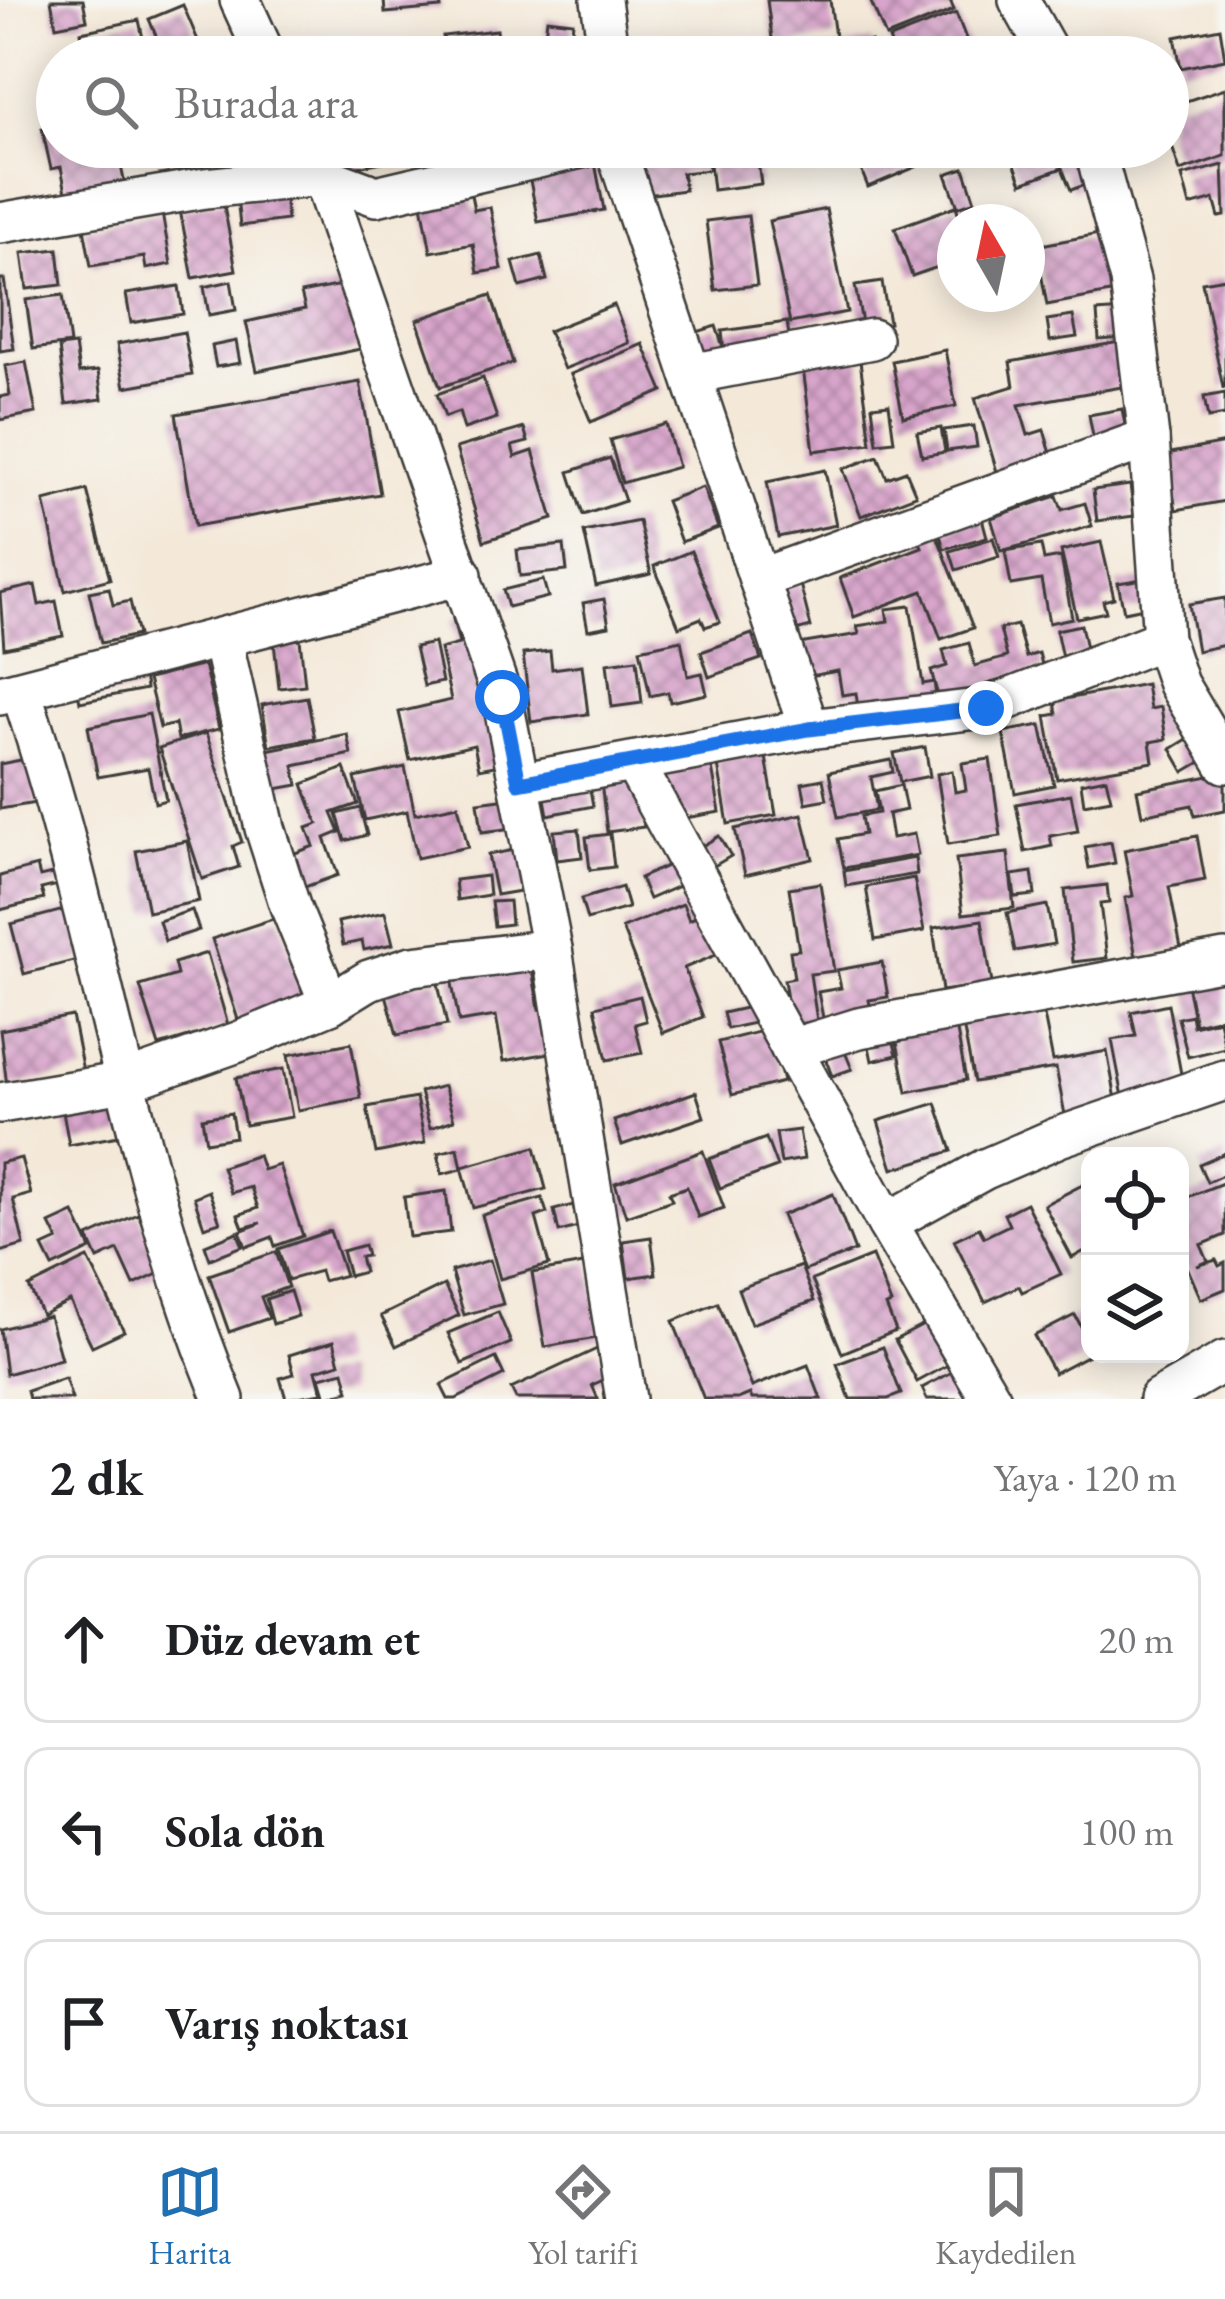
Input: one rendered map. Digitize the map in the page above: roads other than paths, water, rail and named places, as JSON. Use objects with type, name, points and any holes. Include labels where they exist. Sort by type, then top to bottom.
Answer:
[{"type":"street","points":[[240,0],[256,36]]},
{"type":"street","points":[[601,0],[606,36]]},
{"type":"street","points":[[1019,0],[1038,36]]},
{"type":"street","points":[[0,223],[206,188],[287,168]]},
{"type":"street","points":[[317,168],[502,697],[552,949],[626,1399]]},
{"type":"street","points":[[327,168],[376,196],[495,168]]},
{"type":"street","points":[[622,168],[809,729]]},
{"type":"street","points":[[1100,168],[1130,280],[1149,438],[1163,639],[1178,684],[1225,763]]},
{"type":"street","points":[[691,374],[872,339]]},
{"type":"street","points":[[759,579],[1149,438]]},
{"type":"street","points":[[224,1399],[189,1314],[125,1082],[53,785],[11,693],[462,575]]},
{"type":"street","points":[[222,639],[265,828],[330,1004]]},
{"type":"street","points":[[519,783],[809,729],[986,708],[1163,639]]},
{"type":"street","points":[[634,763],[887,1223],[991,1399]]},
{"type":"street","points":[[0,1103],[125,1082],[330,1004],[369,980],[412,966],[552,949]]},
{"type":"street","points":[[791,1049],[859,1028],[1225,960]]},
{"type":"street","points":[[887,1223],[985,1169],[1059,1137],[1225,1080]]},
{"type":"street","points":[[1159,1399],[1225,1361]]}]
